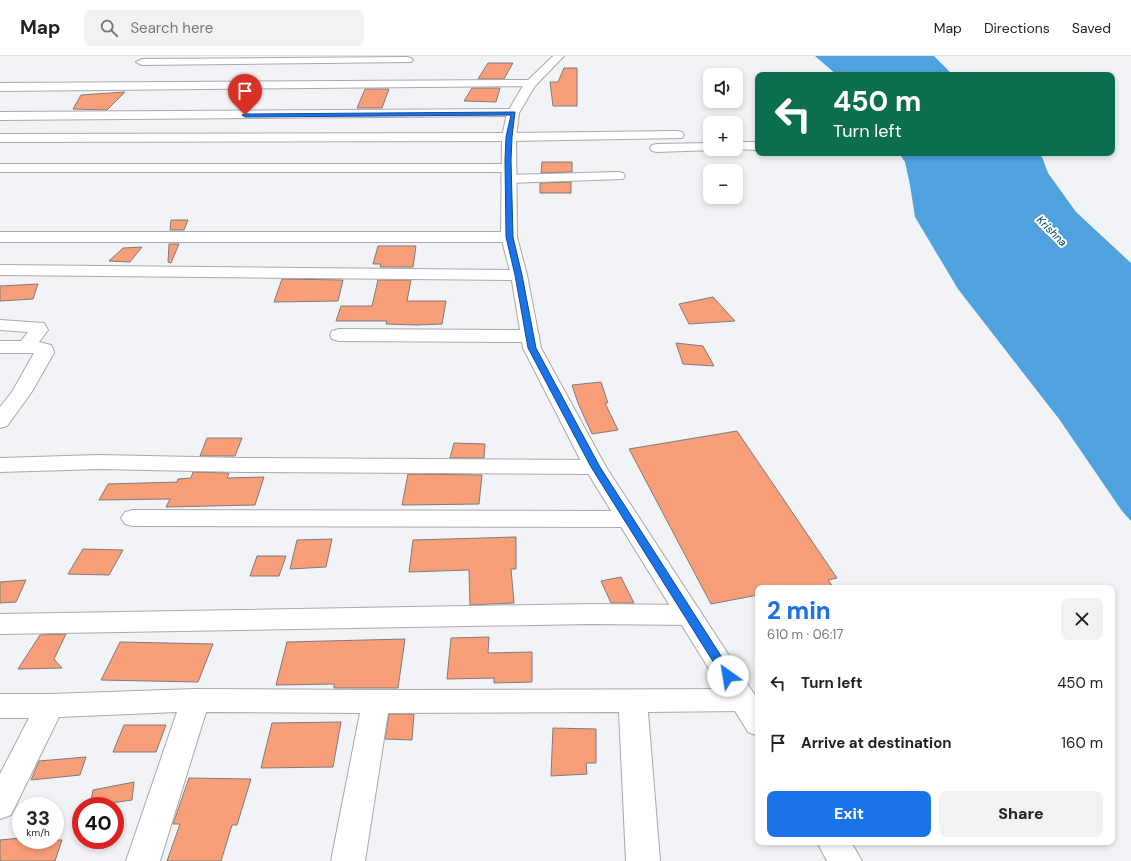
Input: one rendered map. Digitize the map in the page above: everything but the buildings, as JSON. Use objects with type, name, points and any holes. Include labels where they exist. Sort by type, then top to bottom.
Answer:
[{"type":"street","points":[[148,56],[142,62],[216,59],[367,58],[407,60]]},
{"type":"street","points":[[559,56],[530,84],[514,114],[510,237],[519,275],[532,348],[595,467],[755,719]]},
{"type":"street","points":[[104,87],[117,74]]},
{"type":"street","points":[[0,87],[530,84]]},
{"type":"street","points":[[0,116],[514,114]]},
{"type":"street","points":[[0,168],[512,157],[677,135]]},
{"type":"street","points":[[0,138],[512,157],[618,176]]},
{"type":"street","points":[[743,146],[755,146]]},
{"type":"street","points":[[603,149],[703,147]]},
{"type":"street","points":[[0,237],[510,237]]},
{"type":"street","points":[[0,270],[519,275]]},
{"type":"street","points":[[0,325],[38,327],[39,330],[26,347]]},
{"type":"street","points":[[339,334],[530,336]]},
{"type":"street","points":[[0,346],[44,349],[44,353],[20,393],[0,422]]},
{"type":"street","points":[[0,393],[20,393]]},
{"type":"street","points":[[0,465],[100,462],[244,465],[595,467]]},
{"type":"street","points":[[133,518],[628,519]]},
{"type":"street","points":[[0,624],[591,614],[689,615]]},
{"type":"street","points":[[0,706],[50,706],[195,700],[376,702],[743,700]]},
{"type":"street","points":[[143,861],[195,700]]},
{"type":"street","points":[[633,700],[643,861]]},
{"type":"street","points":[[348,861],[376,702]]},
{"type":"street","points":[[0,806],[50,706]]},
{"type":"street","points":[[835,845],[845,861]]},
{"type":"water","points":[[815,56],[934,56],[950,72],[834,72]]},
{"type":"water","name":"Krishna","points":[[901,156],[1041,156],[1048,173],[1076,212],[1131,263],[1131,521],[1122,511],[1059,419],[958,289],[915,217],[905,162]]},
{"type":"route","points":[[245,115],[514,114],[509,137],[508,160],[510,237],[519,275],[532,348],[595,467],[728,676]]}]
